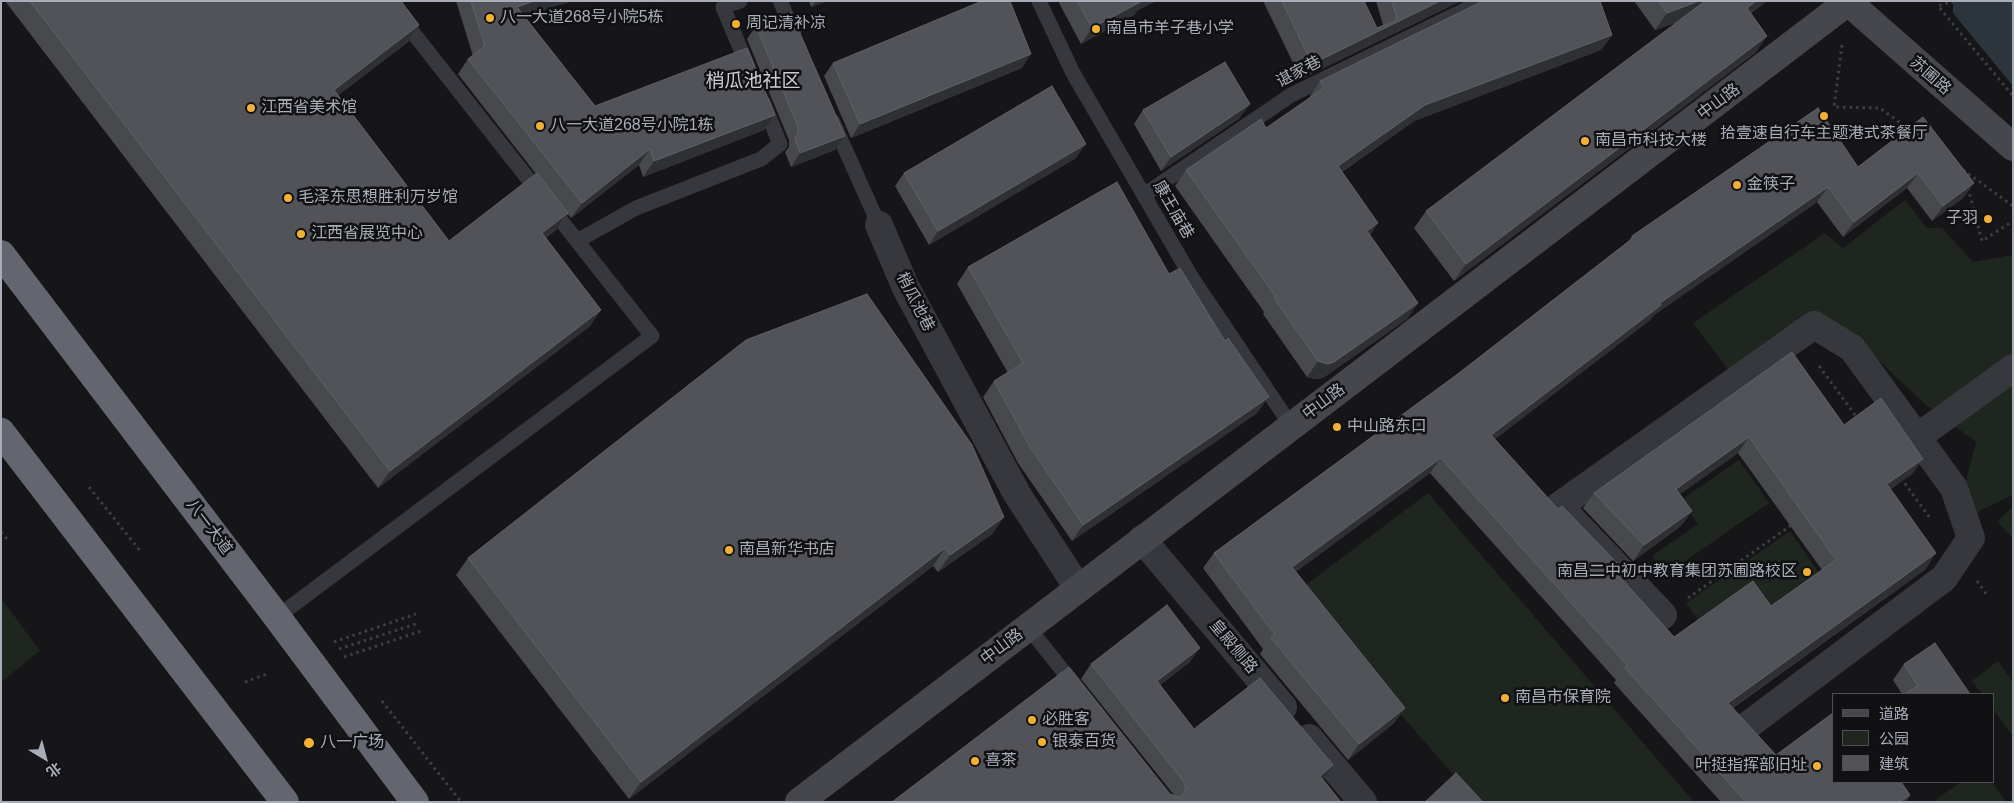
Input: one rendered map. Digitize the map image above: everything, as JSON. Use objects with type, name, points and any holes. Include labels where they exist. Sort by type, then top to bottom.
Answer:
[{"type":"highway","name":"八一大道","points":[[1,254],[415,802]]},
{"type":"highway","points":[[1,432],[285,802]]},
{"type":"main road","name":"苏圃路","points":[[1848,2],[2013,147]]},
{"type":"main road","name":"中山路","points":[[799,802],[1848,2]]},
{"type":"street","name":"梢瓜池巷","points":[[879,225],[906,288],[1017,494],[1078,588]]},
{"type":"street","points":[[1663,615],[1558,506],[1814,325],[1852,348],[1954,488],[1971,538],[1944,578],[1747,726]]},
{"type":"street","points":[[1916,438],[2013,368]]},
{"type":"street","name":"皇殿侧路","points":[[1142,539],[1363,802]]},
{"type":"lane","points":[[277,617],[652,336],[388,1]]},
{"type":"lane","points":[[577,241],[636,208],[761,159],[780,144],[723,7],[740,1]]},
{"type":"lane","points":[[780,1],[801,47]]},
{"type":"lane","name":"康王庙巷","points":[[1039,1],[1073,73],[1192,278],[1292,427]]},
{"type":"lane","name":"谌家巷","points":[[1144,195],[1291,95],[1483,1]]},
{"type":"lane","name":"梢瓜池巷","points":[[828,109],[879,225]]},
{"type":"lane","points":[[1028,627],[1082,695]]},
{"type":"path","points":[[1954,1],[1938,6],[2013,96]]},
{"type":"path","points":[[1848,2],[1834,107],[1880,108],[1918,136]]},
{"type":"path","points":[[1965,178],[1962,169],[2013,206]]},
{"type":"path","points":[[1968,187],[1982,241],[2013,221]]},
{"type":"path","points":[[1797,337],[1861,424]]},
{"type":"path","points":[[1897,473],[1916,498]]},
{"type":"path","points":[[90,487],[140,552]]},
{"type":"path","points":[[1663,615],[1800,518]]},
{"type":"path","points":[[1,532],[7,539]]},
{"type":"path","points":[[340,640],[416,614]]},
{"type":"path","points":[[342,648],[419,623]]},
{"type":"path","points":[[346,657],[421,631]]},
{"type":"path","points":[[245,682],[267,674]]},
{"type":"path","points":[[382,701],[461,802]]},
{"type":"green space","points":[[1905,200],[1927,228],[1942,228],[1973,262],[2013,255],[2013,495],[1977,512],[1966,480],[1976,442],[1925,404],[1863,346],[1813,315],[1730,372],[1693,323],[1825,233],[1843,248]]},
{"type":"green space","points":[[1739,460],[1769,503],[1665,575],[1652,556],[1698,524],[1681,500]]},
{"type":"green space","points":[[1428,493],[1694,802],[1477,802],[1295,593]]},
{"type":"green space","points":[[2013,507],[2013,539],[1997,521]]},
{"type":"green space","points":[[1790,531],[1820,574],[1762,614],[1699,621],[1686,603]]},
{"type":"green space","points":[[1,598],[40,651],[1,682]]},
{"type":"green space","points":[[1998,661],[2013,682],[2013,736],[1994,710],[1994,693],[1981,693],[1972,681]]},
{"type":"green space","points":[[1960,783],[1993,783],[2006,802],[1932,802]]},
{"type":"shaded area","points":[[1953,1],[2013,1],[2013,86],[1953,13]]},
{"type":"building","name":"江西省展览中心","points":[[30,1],[401,1],[419,25],[334,90],[449,241],[537,173],[568,213],[542,233],[601,310],[390,471]]},
{"type":"building","points":[[471,1],[534,1],[517,7],[595,106],[747,48],[775,115],[654,161],[650,149],[582,203],[468,59],[485,46]]},
{"type":"building","points":[[982,1],[1010,1],[1031,54],[860,124],[833,63]]},
{"type":"building","points":[[1077,1],[1142,1],[1092,28]]},
{"type":"building","points":[[1282,1],[1364,1],[1377,28],[1397,20],[1392,1],[1440,1],[1312,64]]},
{"type":"building","points":[[1483,1],[1600,1],[1612,35],[1425,105],[1338,166],[1378,223],[1367,231],[1418,303],[1334,362],[1327,364],[1318,361],[1274,298],[1276,297],[1186,170],[1261,119],[1266,128],[1324,88],[1320,81]]},
{"type":"building","points":[[1658,1],[1699,1],[1667,13]]},
{"type":"building","name":"南昌市科技大楼","points":[[1705,1],[1756,1],[1747,8],[1767,36],[1466,264],[1426,211]]},
{"type":"building","points":[[791,13],[845,136],[800,153],[795,138],[798,133],[798,127],[756,26]]},
{"type":"building","points":[[1225,62],[1250,104],[1171,157],[1143,110]]},
{"type":"building","points":[[1052,86],[1086,144],[938,231],[904,173]]},
{"type":"building","points":[[1818,108],[1858,167],[1923,117],[1974,183],[1943,206],[1918,173],[1854,222],[1828,187],[1660,303],[1661,305],[1491,435],[1558,509],[1562,506],[1618,564],[1612,568],[1674,637],[1753,581],[1771,606],[1836,560],[1749,437],[1676,489],[1692,511],[1644,545],[1594,493],[1792,352],[1844,425],[1881,398],[1923,459],[1887,484],[1936,553],[1728,703],[1776,755],[1832,714],[1832,783],[1902,783],[1910,795],[1900,802],[1746,802],[1625,668],[1627,665],[1441,458],[1292,567],[1405,708],[1359,744],[1271,638],[1275,635],[1214,553],[1459,373],[1633,238],[1632,236]]},
{"type":"building","points":[[1117,182],[1169,274],[1180,268],[1225,341],[1228,338],[1269,397],[1083,525],[1030,447],[994,381],[1023,363],[968,267]]},
{"type":"building","name":"南昌新华书店","points":[[867,294],[972,445],[1004,517],[950,555],[945,548],[641,782],[468,558],[746,340]]},
{"type":"building","points":[[1167,605],[1200,648],[1157,681],[1194,729],[1260,678],[1333,765],[1320,776],[1341,802],[892,802],[1069,667],[1170,794],[1178,797],[1183,795],[1186,787],[1184,782],[1091,664]]},
{"type":"building","points":[[1935,643],[1969,693],[1907,693],[1918,686],[1904,664]]},
{"type":"building","points":[[1456,773],[1483,802],[1425,802]]},
{"type":"place","name":"八一大道268号小院5栋","points":[[490,18]]},
{"type":"place","name":"周记清补凉","points":[[736,24]]},
{"type":"place","name":"南昌市羊子巷小学","points":[[1096,29]]},
{"type":"place","name":"江西省美术馆","points":[[251,108]]},
{"type":"place","name":"拾壹速自行车主题港式茶餐厅","points":[[1824,116]]},
{"type":"place","name":"八一大道268号小院1栋","points":[[540,126]]},
{"type":"place","name":"南昌市科技大楼","points":[[1585,141]]},
{"type":"place","name":"金筷子","points":[[1737,185]]},
{"type":"place","name":"毛泽东思想胜利万岁馆","points":[[288,198]]},
{"type":"place","name":"子羽","points":[[1988,219]]},
{"type":"place","name":"江西省展览中心","points":[[301,234]]},
{"type":"place","name":"中山路东口","points":[[1337,427]]},
{"type":"place","name":"南昌新华书店","points":[[729,550]]},
{"type":"place","name":"南昌二中初中教育集团苏圃路校区","points":[[1807,572]]},
{"type":"place","name":"南昌市保育院","points":[[1505,698]]},
{"type":"place","name":"必胜客","points":[[1032,720]]},
{"type":"place","name":"银泰百货","points":[[1042,742]]},
{"type":"place","name":"八一广场","points":[[309,743]]},
{"type":"place","name":"喜茶","points":[[975,761]]},
{"type":"place","name":"叶挺指挥部旧址","points":[[1817,766]]},
{"type":"district","name":"梢瓜池社区","points":[[753,82]]}]
